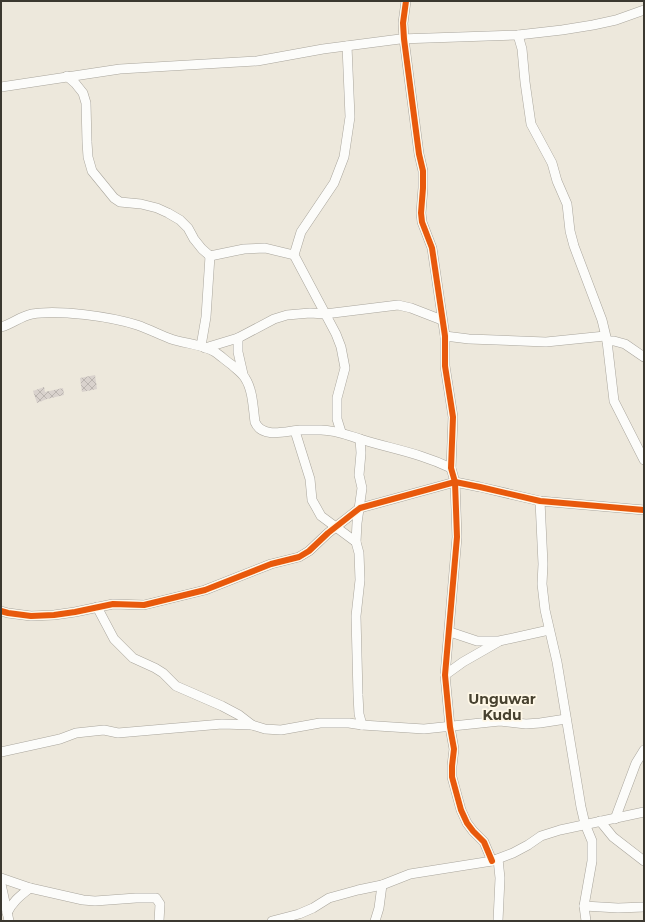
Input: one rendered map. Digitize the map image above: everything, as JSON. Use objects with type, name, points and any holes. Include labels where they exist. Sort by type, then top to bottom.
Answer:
[{"type":"street","points":[[406,1],[403,23],[404,39],[419,154],[423,171],[421,218],[432,248],[445,336],[445,366],[453,417],[451,468],[455,482],[457,536],[450,611],[450,632],[445,675],[450,727],[454,748],[452,777],[461,810],[467,823],[484,842],[495,860],[500,878],[498,921]]},
{"type":"street","points":[[1,87],[120,69],[258,62],[347,46],[404,39],[518,35],[593,25],[616,20],[644,10]]},
{"type":"street","points":[[518,35],[522,49],[531,124],[552,163],[557,181],[567,204],[570,231],[574,246],[602,320],[606,338],[614,401],[644,460]]},
{"type":"street","points":[[341,432],[337,419],[337,398],[345,368],[341,347],[336,334],[294,255],[301,232],[334,183],[344,157],[350,117],[347,46]]},
{"type":"street","points":[[67,76],[76,83],[83,93],[86,103],[88,157],[92,171],[114,198],[120,202],[141,204],[157,208],[180,220],[188,228],[202,249],[210,256]]},
{"type":"street","points":[[210,256],[244,249],[265,248],[294,255]]},
{"type":"street","points":[[203,347],[210,256]]},
{"type":"street","points":[[203,347],[238,338],[274,319],[295,315],[325,314],[398,305],[411,308],[442,320]]},
{"type":"street","points":[[1,327],[10,325],[32,314],[48,313],[85,315],[124,322],[215,352],[246,378],[251,393],[255,422],[257,426],[264,431],[323,430],[341,432],[360,439],[414,453],[451,468]]},
{"type":"street","points":[[445,336],[469,339],[546,342],[606,338],[625,344],[644,357]]},
{"type":"street","points":[[238,338],[238,352],[242,374]]},
{"type":"street","points":[[295,431],[310,479],[312,500],[321,516],[356,542]]},
{"type":"street","points":[[360,439],[361,453],[359,475],[362,488],[356,542],[359,553],[360,580],[356,616],[359,714],[362,725]]},
{"type":"street","points":[[1,611],[8,614],[31,616],[54,615],[113,604],[144,604],[205,590],[271,564],[299,557],[309,551],[360,508],[455,482],[540,501],[644,510]]},
{"type":"street","points":[[540,501],[543,564],[542,584],[549,630],[557,662],[585,824],[592,841],[592,861],[584,906],[586,921]]},
{"type":"street","points":[[97,607],[114,639],[133,658],[163,673],[176,686],[222,706],[239,715],[252,725]]},
{"type":"street","points":[[450,632],[477,641],[499,641],[549,630]]},
{"type":"street","points":[[445,675],[499,641]]},
{"type":"street","points":[[1,752],[60,739],[76,733],[104,730],[118,733],[222,724],[252,725],[265,729],[281,730],[320,723],[349,723],[424,729],[500,721],[526,724],[566,719]]},
{"type":"street","points":[[615,819],[636,763],[644,750]]},
{"type":"street","points":[[272,921],[299,914],[330,898],[382,885],[410,874],[495,860],[513,853],[541,836],[560,830],[644,812]]},
{"type":"street","points":[[600,821],[613,837],[623,843],[644,861]]},
{"type":"street","points":[[1,878],[48,893],[95,901],[156,898],[160,904],[159,921]]},
{"type":"street","points":[[1,884],[8,917]]},
{"type":"street","points":[[375,921],[379,908],[382,885]]},
{"type":"street","points":[[8,917],[11,904],[30,888]]},
{"type":"street","points":[[584,906],[618,908],[644,907]]},
{"type":"building","points":[[95,375],[97,389],[82,392],[80,378]]},
{"type":"building","points":[[44,387],[45,392],[63,388],[64,395],[37,403],[33,391]]},
{"type":"cycle path","points":[[406,1],[403,23],[404,39],[419,154],[423,171],[422,222],[432,248],[445,336],[445,366],[453,417],[451,468],[455,482],[457,537],[445,675],[450,727],[454,749],[452,777],[461,810],[467,823],[484,842],[492,861]]},
{"type":"cycle path","points":[[1,611],[31,616],[54,615],[113,604],[144,605],[205,590],[271,564],[299,557],[309,551],[328,533],[360,508],[455,482],[540,501],[644,510]]},
{"type":"district","name":"Unguwar Kudu","points":[[502,708]]}]
